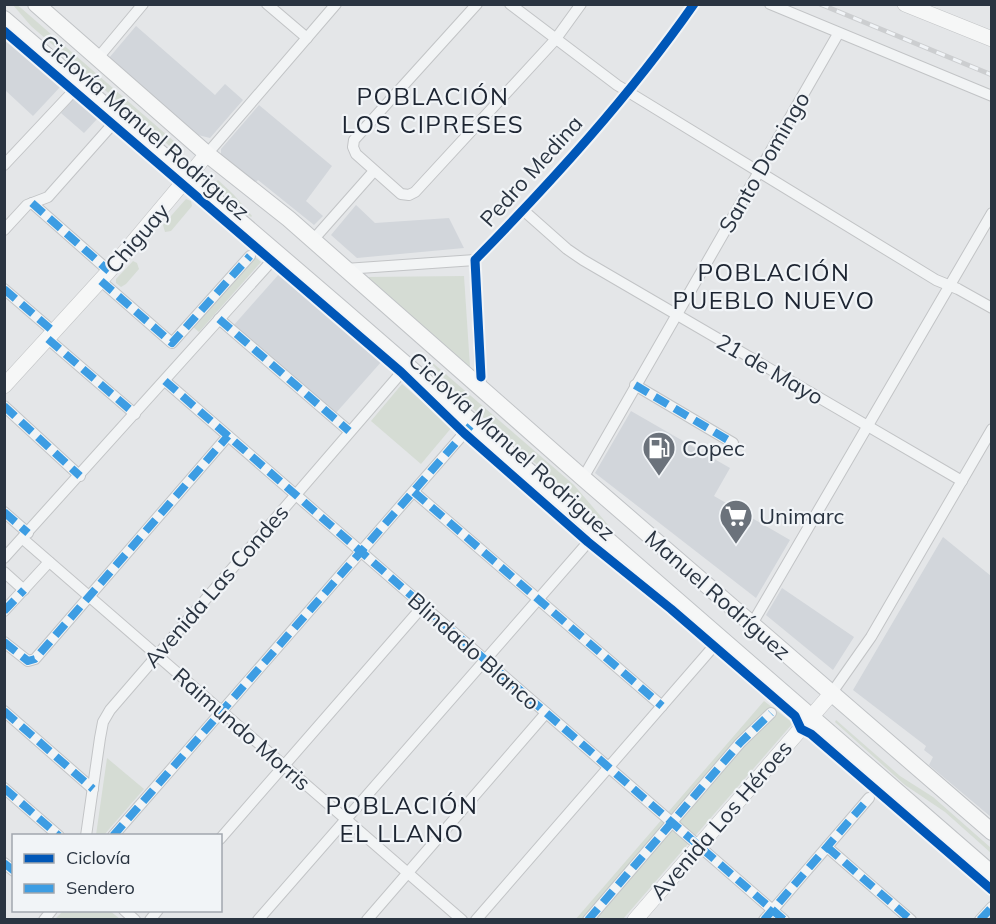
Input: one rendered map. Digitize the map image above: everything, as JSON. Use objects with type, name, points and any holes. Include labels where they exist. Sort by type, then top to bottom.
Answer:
[{"type":"main road","name":"Manuel Rodríguez","points":[[36,4],[207,154],[289,219],[582,477],[992,832]]},
{"type":"main road","name":"Manuel Rodríguez","points":[[4,19],[989,871]]},
{"type":"street","points":[[97,59],[143,4]]},
{"type":"street","points":[[267,4],[307,38]]},
{"type":"street","name":"Chiguay","points":[[4,386],[105,276],[336,4]]},
{"type":"street","points":[[477,4],[354,140],[353,147],[356,153],[401,194],[409,195],[415,192],[555,40],[581,4]]},
{"type":"street","points":[[510,4],[555,40],[628,92],[936,280],[992,308]]},
{"type":"street","name":"Pedro Medina","points":[[475,260],[524,210],[628,92],[694,4]]},
{"type":"street","points":[[770,4],[992,96]]},
{"type":"street","points":[[905,4],[992,39]]},
{"type":"street","name":"Santo Domingo","points":[[582,477],[838,34]]},
{"type":"street","points":[[4,165],[80,84]]},
{"type":"street","points":[[4,230],[24,208],[48,197],[119,117]]},
{"type":"street","points":[[313,240],[374,171]]},
{"type":"street","points":[[32,203],[172,343],[249,256]]},
{"type":"street","name":"21 de Mayo","points":[[524,210],[567,249],[962,481]]},
{"type":"street","points":[[752,624],[992,213]]},
{"type":"street","points":[[4,558],[278,254]]},
{"type":"street","points":[[345,269],[475,260],[481,388]]},
{"type":"street","points":[[4,289],[135,414]]},
{"type":"street","points":[[219,319],[349,431]]},
{"type":"street","name":"Avenida Las Condes","points":[[86,834],[100,738],[106,716],[407,366]]},
{"type":"street","name":"Blindado Blanco","points":[[165,381],[784,920]]},
{"type":"street","points":[[635,385],[733,442]]},
{"type":"street","points":[[4,406],[80,476]]},
{"type":"street","points":[[115,834],[472,423]]},
{"type":"street","points":[[831,694],[871,637],[992,429]]},
{"type":"street","points":[[4,642],[26,660],[33,661],[228,436]]},
{"type":"street","points":[[414,492],[662,706]]},
{"type":"street","name":"Raimundo Morris","points":[[4,512],[49,562],[462,920]]},
{"type":"street","points":[[258,920],[597,532]]},
{"type":"street","points":[[4,611],[49,562]]},
{"type":"street","points":[[4,572],[24,590]]},
{"type":"street","points":[[222,836],[423,606]]},
{"type":"street","points":[[476,920],[720,639]]},
{"type":"street","name":"Avenida Los Héroes","points":[[635,920],[831,694]]},
{"type":"street","points":[[4,711],[93,789]]},
{"type":"street","points":[[368,920],[546,713]]},
{"type":"street","name":"Avenida Los Héroes","points":[[588,920],[747,734],[771,713]]},
{"type":"street","points":[[4,788],[57,834]]},
{"type":"street","points":[[764,920],[869,798]]},
{"type":"street","points":[[827,847],[911,920]]},
{"type":"street","points":[[980,920],[992,907]]},
{"type":"shaded area","points":[[13,5],[21,8],[184,150],[180,155],[31,26]]},
{"type":"shaded area","points":[[136,26],[215,95],[225,84],[243,100],[210,138],[198,135],[109,58]]},
{"type":"shaded area","points":[[4,35],[61,86],[33,116],[5,90]]},
{"type":"shaded area","points":[[75,97],[98,118],[84,133],[61,113]]},
{"type":"shaded area","points":[[259,105],[332,166],[306,201],[323,216],[314,225],[258,180],[256,182],[221,158],[221,149]]},
{"type":"shaded area","points":[[218,180],[234,195],[251,217],[214,184]]},
{"type":"shaded area","points":[[186,199],[191,201],[192,206],[171,231],[165,232],[163,225]]},
{"type":"shaded area","points":[[356,205],[375,223],[449,218],[464,248],[357,258],[331,235]]},
{"type":"shaded area","points":[[254,256],[261,262],[199,332],[192,326]]},
{"type":"shaded area","points":[[133,261],[137,263],[139,269],[121,287],[116,283],[116,279]]},
{"type":"shaded area","points":[[280,273],[382,361],[335,414],[233,326]]},
{"type":"shaded area","points":[[464,276],[470,367],[364,277]]},
{"type":"shaded area","points":[[426,357],[574,485],[615,533],[461,398]]},
{"type":"shaded area","points":[[402,384],[452,427],[421,464],[371,421]]},
{"type":"shaded area","points":[[631,411],[730,468],[714,496],[790,540],[756,598],[595,473]]},
{"type":"shaded area","points":[[943,537],[991,576],[991,817],[929,765],[933,757],[924,750],[926,746],[853,690]]},
{"type":"shaded area","points":[[782,588],[854,637],[833,670],[766,615]]},
{"type":"shaded area","points":[[764,701],[793,723],[623,919],[575,920]]},
{"type":"shaded area","points":[[836,720],[900,776],[933,797],[991,848],[991,853],[945,812],[905,785],[835,722]]},
{"type":"shaded area","points":[[107,758],[144,789],[105,834],[96,834]]},
{"type":"shaded area","points":[[62,912],[111,912],[120,919],[55,919]]},
{"type":"railway","points":[[820,4],[992,75]]},
{"type":"marked path","points":[[32,203],[109,271]]},
{"type":"marked path","points":[[101,281],[172,343],[250,256]]},
{"type":"marked path","points":[[4,289],[54,332]]},
{"type":"marked path","points":[[219,319],[349,431]]},
{"type":"marked path","points":[[48,339],[135,414]]},
{"type":"marked path","points":[[165,381],[784,920]]},
{"type":"marked path","points":[[635,385],[733,443]]},
{"type":"marked path","points":[[4,406],[80,476]]},
{"type":"marked path","points":[[115,834],[473,423]]},
{"type":"marked path","points":[[4,642],[28,661],[35,659],[228,436]]},
{"type":"marked path","points":[[414,492],[662,706]]},
{"type":"marked path","points":[[4,512],[28,533]]},
{"type":"marked path","points":[[4,611],[24,590]]},
{"type":"marked path","points":[[4,711],[93,789]]},
{"type":"marked path","points":[[588,920],[740,743],[771,713]]},
{"type":"marked path","points":[[4,788],[57,834]]},
{"type":"marked path","points":[[764,920],[869,798]]},
{"type":"marked path","points":[[827,847],[911,920]]},
{"type":"marked path","points":[[4,863],[12,869]]},
{"type":"marked path","points":[[980,920],[992,907]]},
{"type":"cycle path","points":[[481,377],[475,260],[617,105],[694,4]]},
{"type":"cycle path","name":"Ciclovía Manuel Rodriguez","points":[[4,31],[401,372],[464,433],[588,542],[671,609],[795,716],[801,729],[811,734],[992,890]]},
{"type":"place","name":"Copec","points":[[659,477]]},
{"type":"place","name":"Unimarc","points":[[736,545]]},
{"type":"district","name":"POBLACIÓN LOS CIPRESES","points":[[433,111]]},
{"type":"district","name":"POBLACIÓN PUEBLO NUEVO","points":[[774,287]]},
{"type":"district","name":"POBLACIÓN EL LLANO","points":[[402,820]]}]
